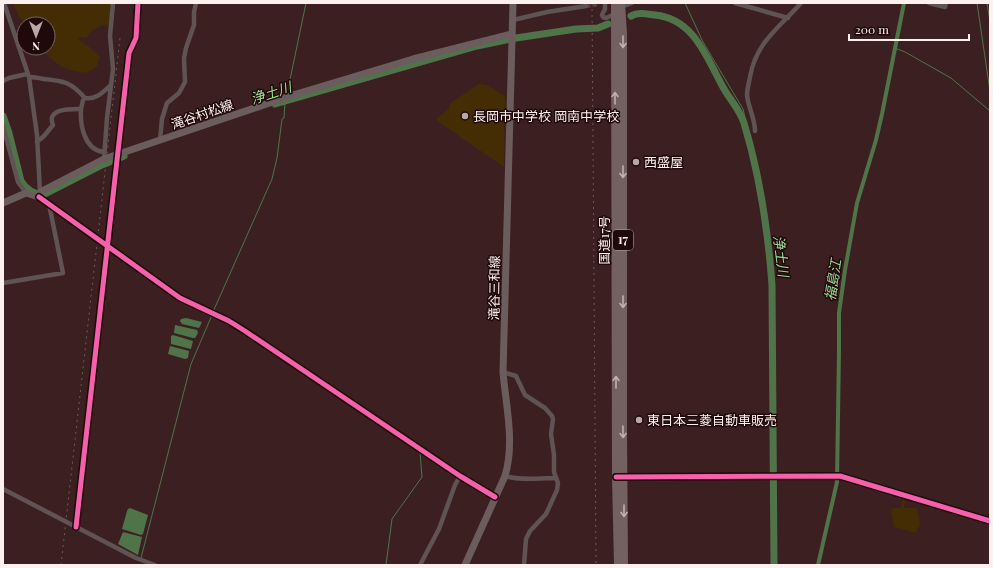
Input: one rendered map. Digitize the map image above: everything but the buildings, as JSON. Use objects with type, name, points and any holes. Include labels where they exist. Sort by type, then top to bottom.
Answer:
[{"type":"highway","name":"国道17号","points":[[619,4],[615,14],[620,477]]},
{"type":"highway","name":"国道17号","points":[[619,4],[623,34],[624,131],[620,477]]},
{"type":"highway","name":"17","points":[[618,565],[617,537],[620,477]]},
{"type":"highway","name":"17","points":[[620,477],[625,565]]},
{"type":"main road","name":"滝谷三和線","points":[[465,565],[505,476],[509,460],[509,418],[503,372],[513,3]]},
{"type":"main road","name":"滝谷村松線","points":[[40,195],[104,156],[117,155],[286,98],[413,59],[511,34]]},
{"type":"main road","points":[[3,203],[26,193],[40,195]]},
{"type":"main road","points":[[614,565],[617,537]]},
{"type":"street","points":[[4,3],[28,75],[37,142],[40,195],[49,204],[180,298],[223,318],[245,331],[460,476],[495,497]]},
{"type":"street","points":[[104,156],[113,58],[110,36],[113,3]]},
{"type":"street","points":[[76,527],[129,53],[136,38],[138,3]]},
{"type":"street","points":[[160,140],[162,119],[167,104],[179,93],[185,82],[184,58],[194,25],[196,3]]},
{"type":"street","points":[[599,4],[605,3],[602,16],[606,18],[615,14]]},
{"type":"street","points":[[619,4],[632,3]]},
{"type":"street","points":[[735,3],[788,18]]},
{"type":"street","points":[[755,131],[747,93],[753,62],[760,47],[801,3]]},
{"type":"street","points":[[929,3],[945,7],[946,3]]},
{"type":"street","points":[[513,20],[547,12],[586,6]]},
{"type":"street","points":[[3,81],[9,78],[28,75],[58,80],[68,83],[77,89],[85,98],[94,98],[111,85]]},
{"type":"street","points":[[85,98],[81,109],[81,124],[84,136],[93,148],[104,156]]},
{"type":"street","points":[[37,142],[44,136],[52,125],[52,116],[55,113],[65,110],[81,109]]},
{"type":"street","points":[[3,126],[18,182],[26,193]]},
{"type":"street","points":[[3,283],[63,273],[49,204]]},
{"type":"street","points":[[503,372],[516,376],[525,395],[545,408],[553,419],[551,434],[558,486],[553,501],[544,516],[530,531],[526,539],[524,565]]},
{"type":"street","points":[[420,565],[439,529],[455,485],[460,476]]},
{"type":"street","points":[[505,476],[529,479],[556,478]]},
{"type":"street","points":[[620,477],[840,476],[990,521]]},
{"type":"street","points":[[3,489],[136,558],[155,565]]},
{"type":"shaded area","points":[[13,3],[114,3],[110,24],[91,31],[87,37],[80,37],[78,40],[87,45],[100,57],[97,66],[86,73],[61,66],[48,56],[56,56],[56,16],[19,16]]},
{"type":"shaded area","points":[[479,84],[487,85],[505,96],[504,167],[436,120],[450,107],[449,104]]},
{"type":"shaded area","points":[[186,318],[202,322],[199,328],[182,324],[180,321],[181,319]]},
{"type":"shaded area","points":[[175,325],[197,330],[198,333],[195,338],[193,338],[174,333]]},
{"type":"shaded area","points":[[173,335],[193,341],[191,349],[171,344],[171,336]]},
{"type":"shaded area","points":[[170,346],[189,351],[188,358],[185,359],[168,354]]},
{"type":"shaded area","points":[[903,498],[905,499],[904,508],[917,508],[920,524],[916,533],[894,527],[891,511],[893,508],[901,508]]},
{"type":"shaded area","points":[[130,508],[148,515],[143,534],[141,535],[122,529],[127,511]]},
{"type":"shaded area","points":[[123,532],[142,537],[138,555],[118,544]]},
{"type":"waterway","points":[[287,94],[306,3]]},
{"type":"waterway","points":[[685,3],[703,42],[743,109],[745,118],[743,122]]},
{"type":"waterway","name":"福島江","points":[[818,565],[837,482],[839,313],[845,270],[857,203],[876,140],[904,3]]},
{"type":"waterway","points":[[977,3],[990,91]]},
{"type":"waterway","points":[[987,3],[990,21]]},
{"type":"waterway","name":"浄土川","points":[[631,16],[643,14],[669,18],[690,32],[705,53],[724,89],[740,114],[750,143],[759,183],[768,244],[772,285],[774,565]]},
{"type":"waterway","name":"浄土川","points":[[275,104],[477,46],[516,38],[576,29],[598,28],[608,24]]},
{"type":"waterway","points":[[895,48],[951,78],[990,111]]},
{"type":"waterway","points":[[213,312],[272,179],[277,158],[282,119],[284,118],[285,101]]},
{"type":"waterway","name":"浄土川","points":[[3,116],[9,133],[21,181],[34,193],[45,194],[102,165],[124,156]]},
{"type":"waterway","points":[[141,558],[191,364],[212,315]]},
{"type":"waterway","points":[[386,565],[392,519],[422,477],[420,452]]},
{"type":"tunnel","points":[[586,6],[599,4]]},
{"type":"railway","points":[[592,3],[596,565]]},
{"type":"railway","points":[[61,565],[120,38]]},
{"type":"cycle path","points":[[76,527],[129,53],[136,38],[138,3]]},
{"type":"cycle path","points":[[39,197],[180,298],[229,321],[245,331],[460,476],[495,497]]},
{"type":"cycle path","points":[[616,477],[840,476],[990,521]]},
{"type":"place","name":"長岡市中学校 岡南中学校","points":[[465,116]]},
{"type":"place","name":"西盛屋","points":[[636,162]]},
{"type":"place","name":"東日本三菱自動車販売","points":[[639,420]]}]
